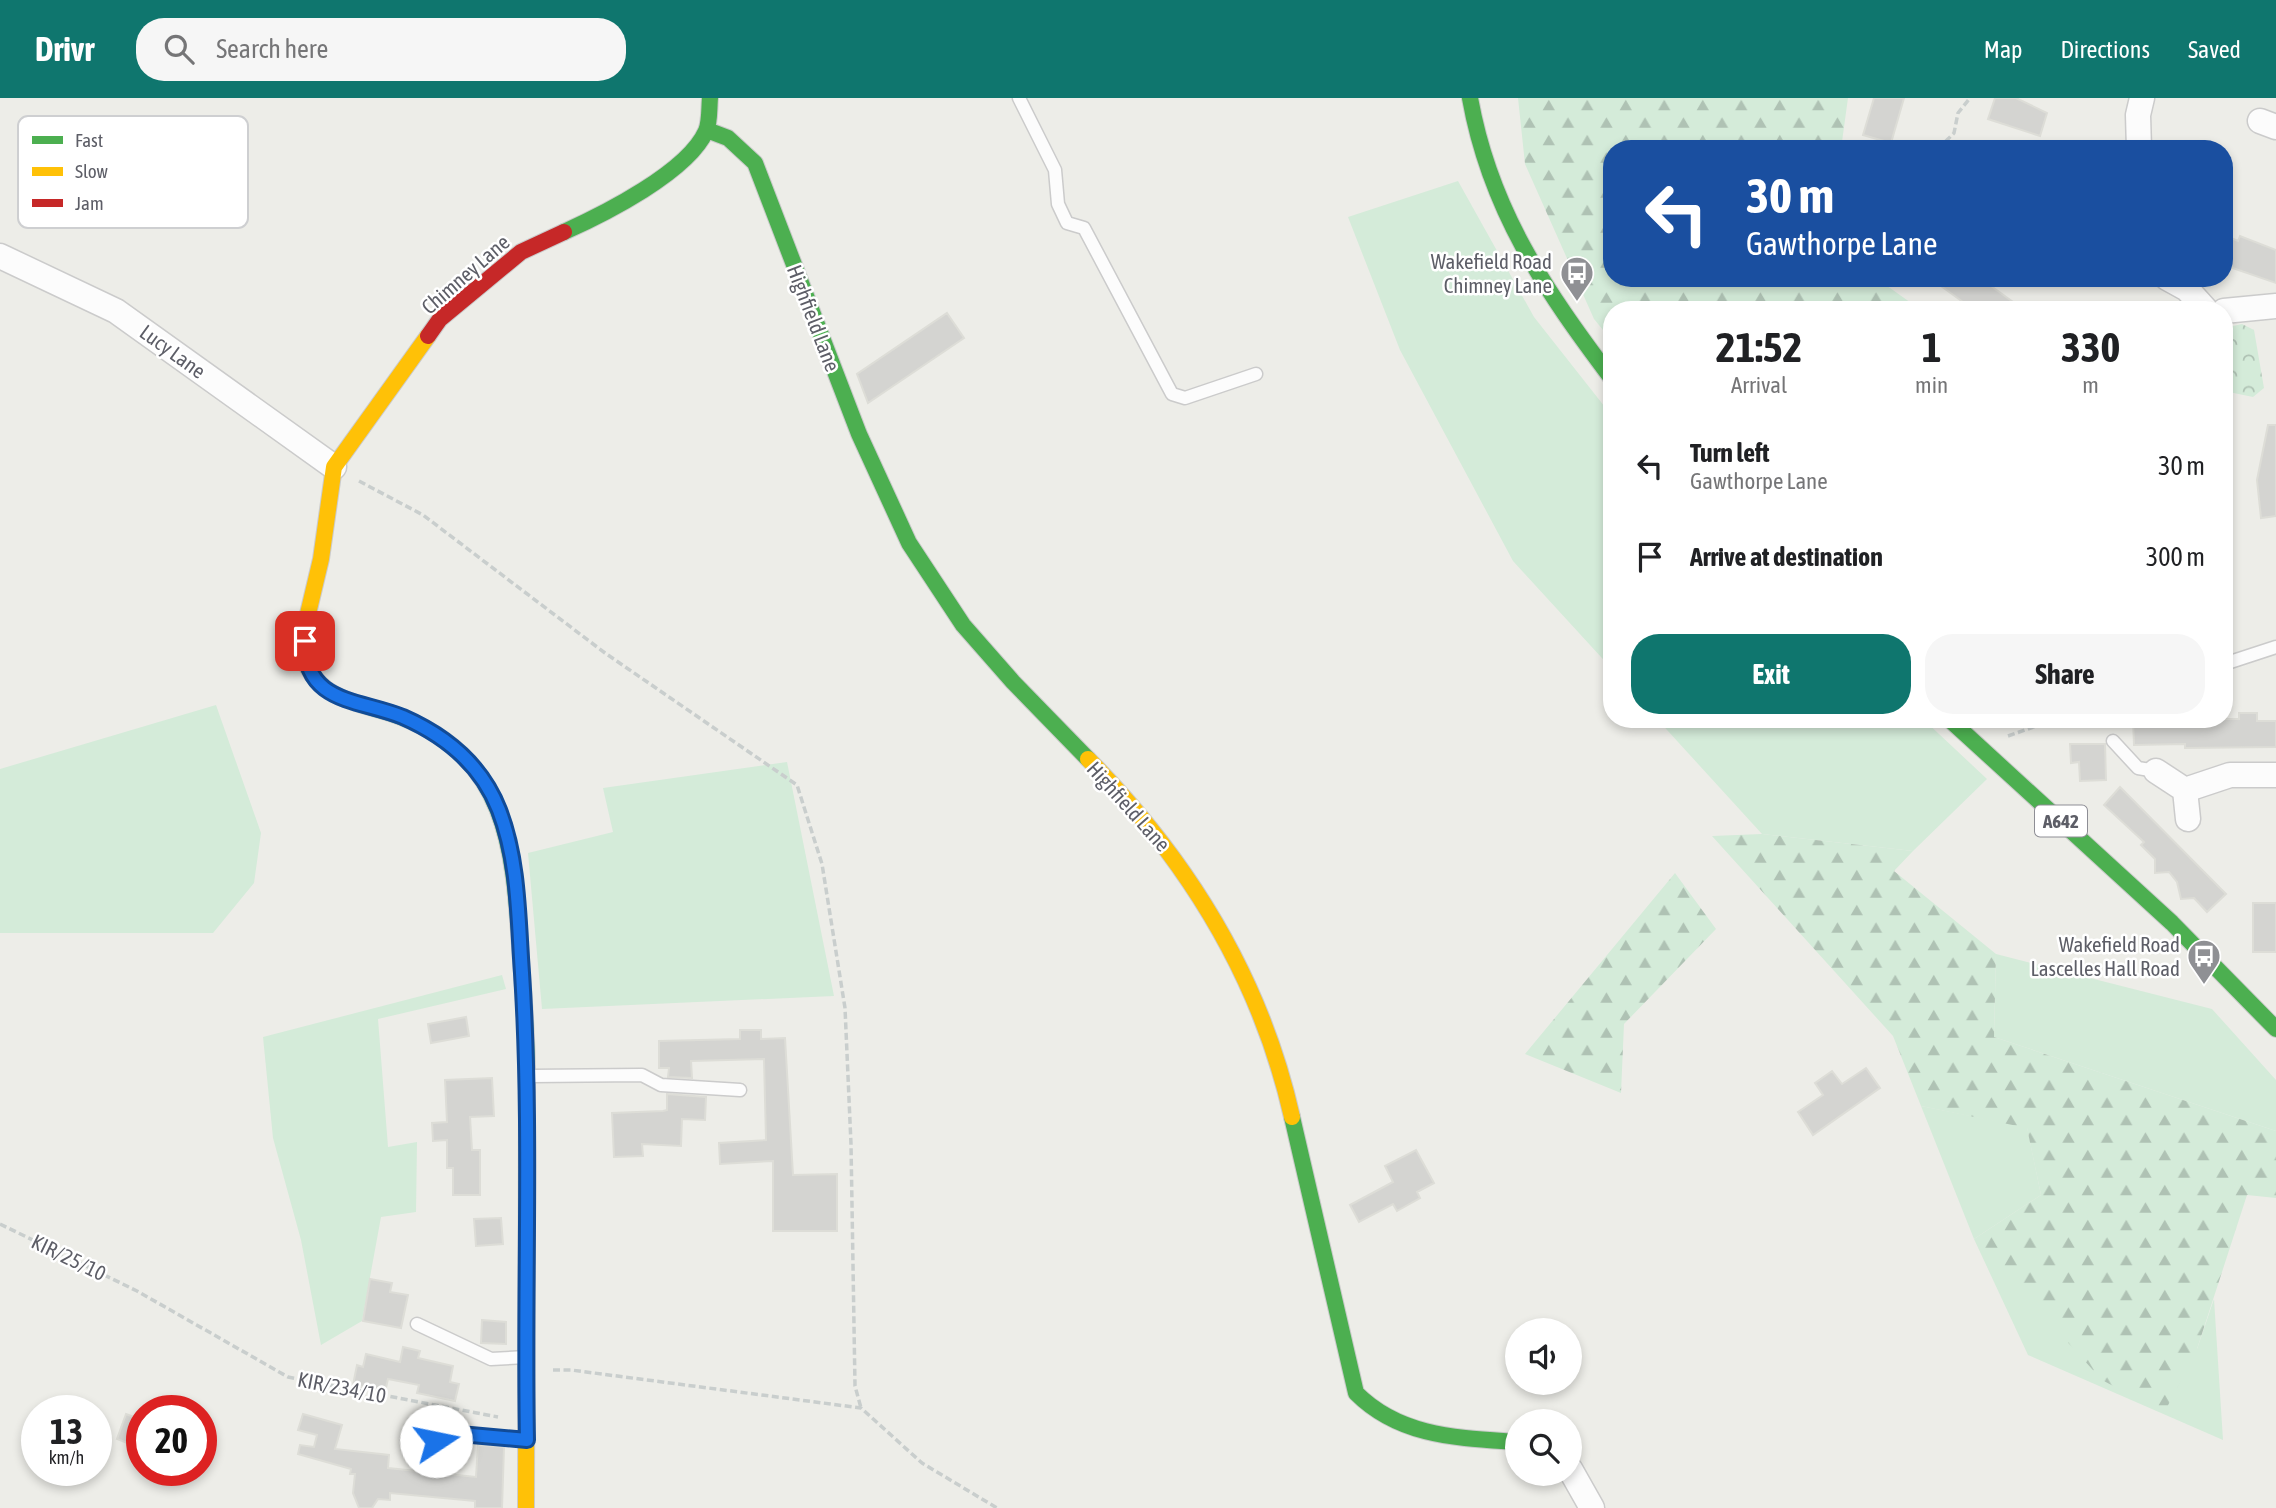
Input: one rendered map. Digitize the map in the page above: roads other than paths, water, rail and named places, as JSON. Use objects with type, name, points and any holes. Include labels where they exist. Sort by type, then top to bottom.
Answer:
[{"type":"main road","points":[[707,130],[710,98]]},
{"type":"main road","points":[[1470,98],[1479,145],[1521,248],[1552,300],[1603,367]]},
{"type":"main road","name":"Chimney Lane","points":[[334,467],[440,319],[521,252],[589,221],[668,172],[687,156],[707,130]]},
{"type":"main road","name":"Highfield Lane","points":[[707,130],[727,138],[755,163],[873,469],[907,540],[939,593],[988,657],[1151,828],[1190,879],[1229,943],[1266,1024],[1282,1071],[1356,1393],[1369,1406],[1416,1432],[1505,1442]]},
{"type":"main road","points":[[334,467],[321,559],[306,622],[305,661],[314,679],[327,691],[346,701],[402,717],[444,739],[476,768],[499,809],[514,861],[527,1076],[526,1508]]},
{"type":"main road","name":"A642","points":[[1959,728],[2172,923],[2272,1035]]},
{"type":"street","points":[[2139,140],[2138,115],[2142,98]]},
{"type":"street","name":"Lucy Lane","points":[[0,256],[116,311],[334,467]]},
{"type":"street","points":[[2183,287],[2197,301]]},
{"type":"street","points":[[2233,310],[2276,306]]},
{"type":"street","points":[[2156,771],[2185,790]]},
{"type":"street","points":[[2185,790],[2230,775],[2276,775]]},
{"type":"street","points":[[2185,790],[2188,819]]},
{"type":"street","points":[[1580,1486],[1592,1508]]},
{"type":"lane","points":[[1019,98],[1055,170],[1058,204],[1067,223],[1084,228],[1172,394],[1185,398],[1256,374]]},
{"type":"lane","points":[[2233,661],[2276,648]]},
{"type":"lane","points":[[2113,741],[2138,768],[2156,771]]},
{"type":"lane","points":[[527,1076],[642,1075],[661,1085],[740,1090]]},
{"type":"lane","points":[[417,1324],[491,1359],[526,1364]]},
{"type":"lane","points":[[423,1449],[449,1433],[527,1440]]},
{"type":"place","name":"Wakefield Road Chimney Lane","points":[[1577,303]]},
{"type":"place","name":"Wakefield Road Lascelles Hall Road","points":[[2204,986]]}]
